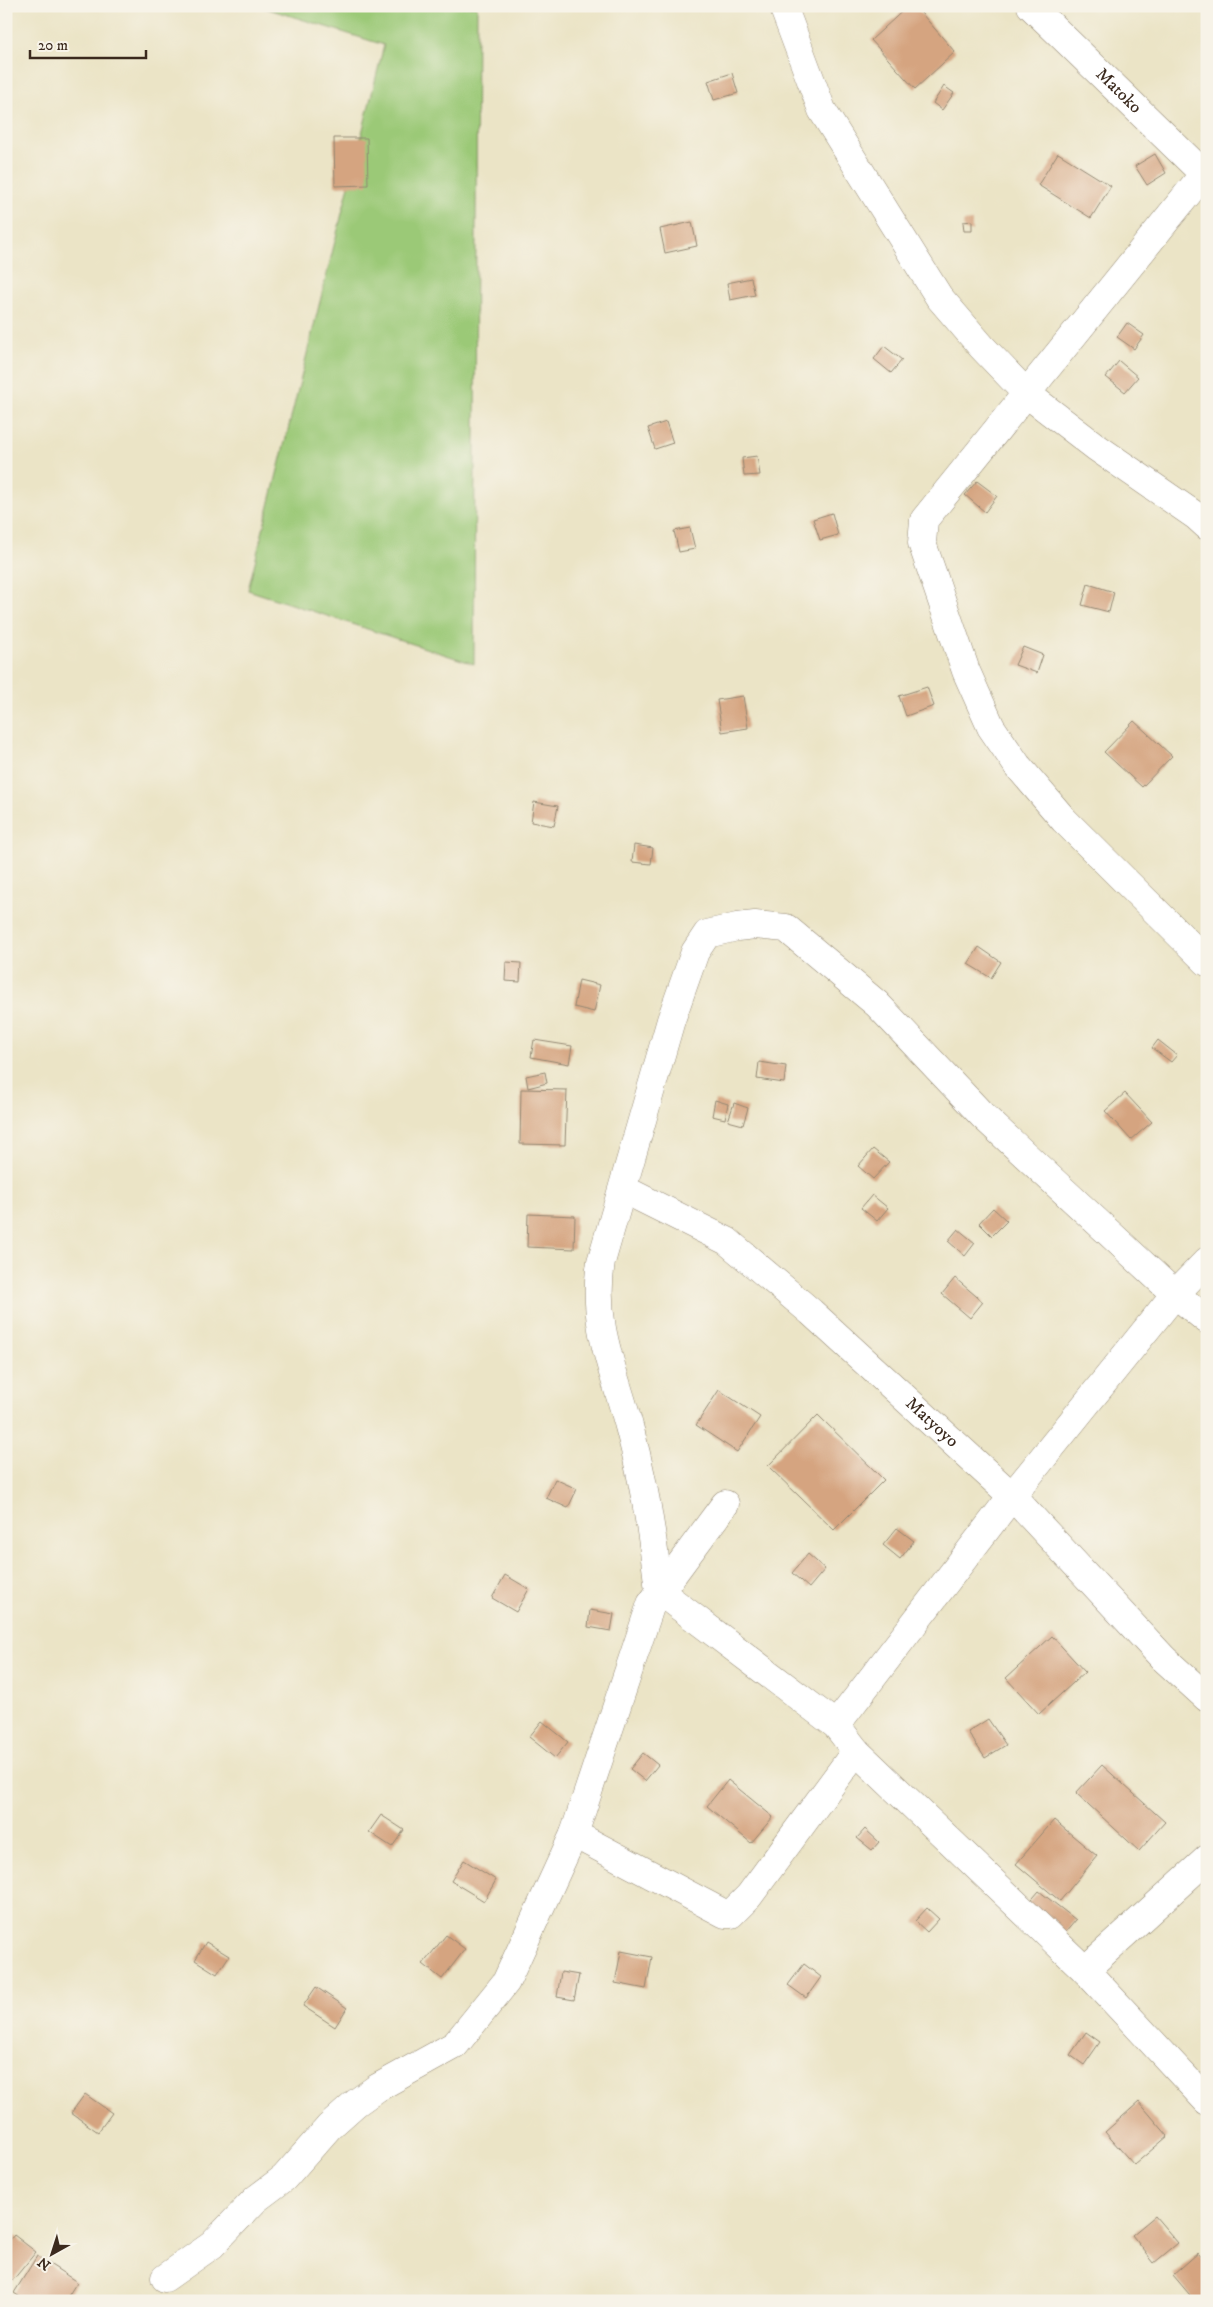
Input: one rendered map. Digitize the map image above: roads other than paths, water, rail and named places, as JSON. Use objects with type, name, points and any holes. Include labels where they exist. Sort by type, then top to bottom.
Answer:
[{"type":"street","points":[[784,6],[822,110],[939,297],[982,347],[1027,394],[1096,447],[1196,516],[1207,526]]},
{"type":"street","name":"Matoko","points":[[1032,6],[1206,174]]},
{"type":"street","points":[[1206,174],[924,520],[922,544],[966,671],[991,727],[1017,765],[1064,820],[1207,962]]},
{"type":"street","points":[[1207,1320],[1175,1294],[982,1115],[877,1004],[786,928],[775,926],[738,927],[706,934],[700,943],[671,1020],[601,1262],[598,1280],[601,1323],[612,1372],[630,1427],[640,1470],[659,1591],[836,1725],[856,1751],[1085,1970],[1207,2101]]},
{"type":"street","name":"Matyoyo","points":[[623,1189],[728,1242],[811,1312],[1012,1496],[1164,1658],[1207,1698]]},
{"type":"street","points":[[836,1725],[1012,1496],[1175,1294],[1207,1261]]},
{"type":"street","points":[[165,2278],[212,2245],[256,2199],[284,2178],[329,2127],[356,2103],[377,2088],[455,2046],[506,1982],[574,1834],[651,1604],[725,1504]]},
{"type":"street","points":[[574,1834],[725,1914],[731,1914],[749,1896],[856,1751]]},
{"type":"street","points":[[1085,1970],[1207,1858]]}]
